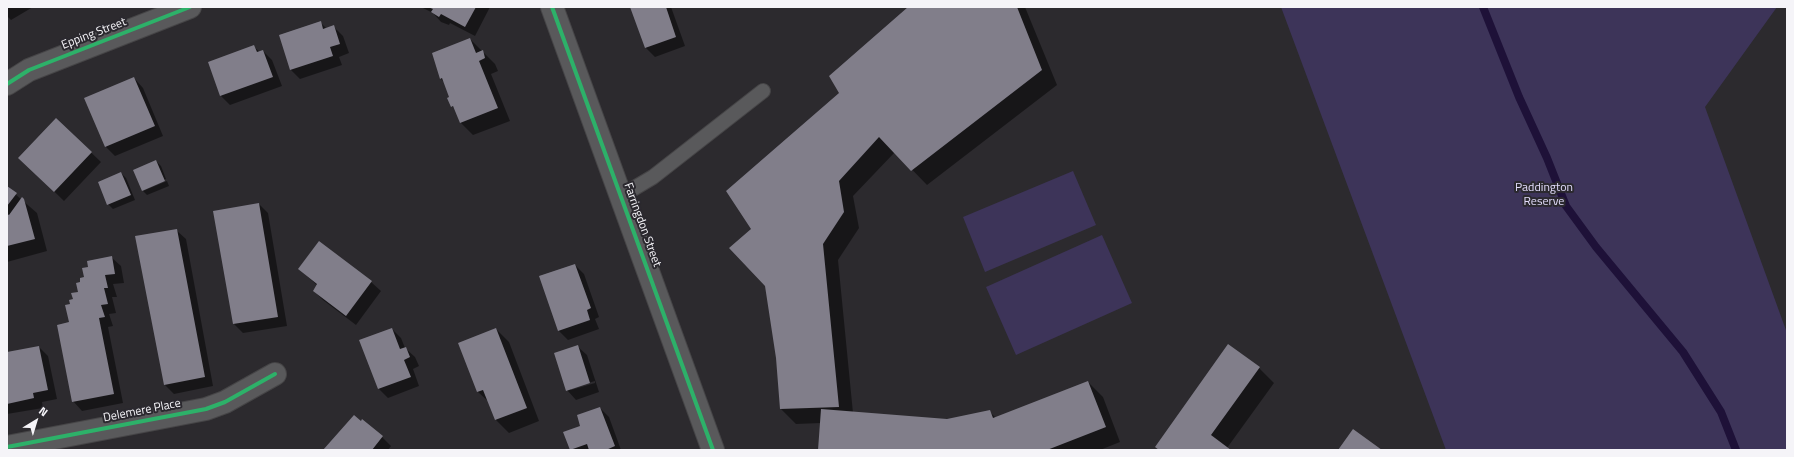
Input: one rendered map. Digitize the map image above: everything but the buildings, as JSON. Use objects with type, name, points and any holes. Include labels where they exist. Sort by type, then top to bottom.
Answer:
[{"type":"street","name":"Epping Street","points":[[7,84],[28,70],[190,7]]},
{"type":"street","name":"Farringdon Street","points":[[552,7],[713,450]]},
{"type":"street","name":"Delemere Place","points":[[7,446],[206,409],[225,402],[275,374]]},
{"type":"lane","points":[[620,196],[653,177],[763,91]]},
{"type":"green space","name":"Paddington Reserve","points":[[1281,7],[1777,7],[1705,107],[1787,333],[1787,450],[1446,450]]},
{"type":"green space","points":[[1073,171],[1096,225],[985,272],[963,217]]},
{"type":"green space","points":[[1102,235],[1132,303],[1016,355],[986,287]]},
{"type":"waterway","points":[[1483,7],[1519,97],[1547,158],[1566,206],[1596,247],[1683,352],[1721,412],[1736,450]]},
{"type":"cycle path","points":[[7,84],[29,70],[190,7]]},
{"type":"cycle path","points":[[552,7],[713,450]]},
{"type":"cycle path","points":[[7,447],[206,409],[225,402],[275,374]]}]
